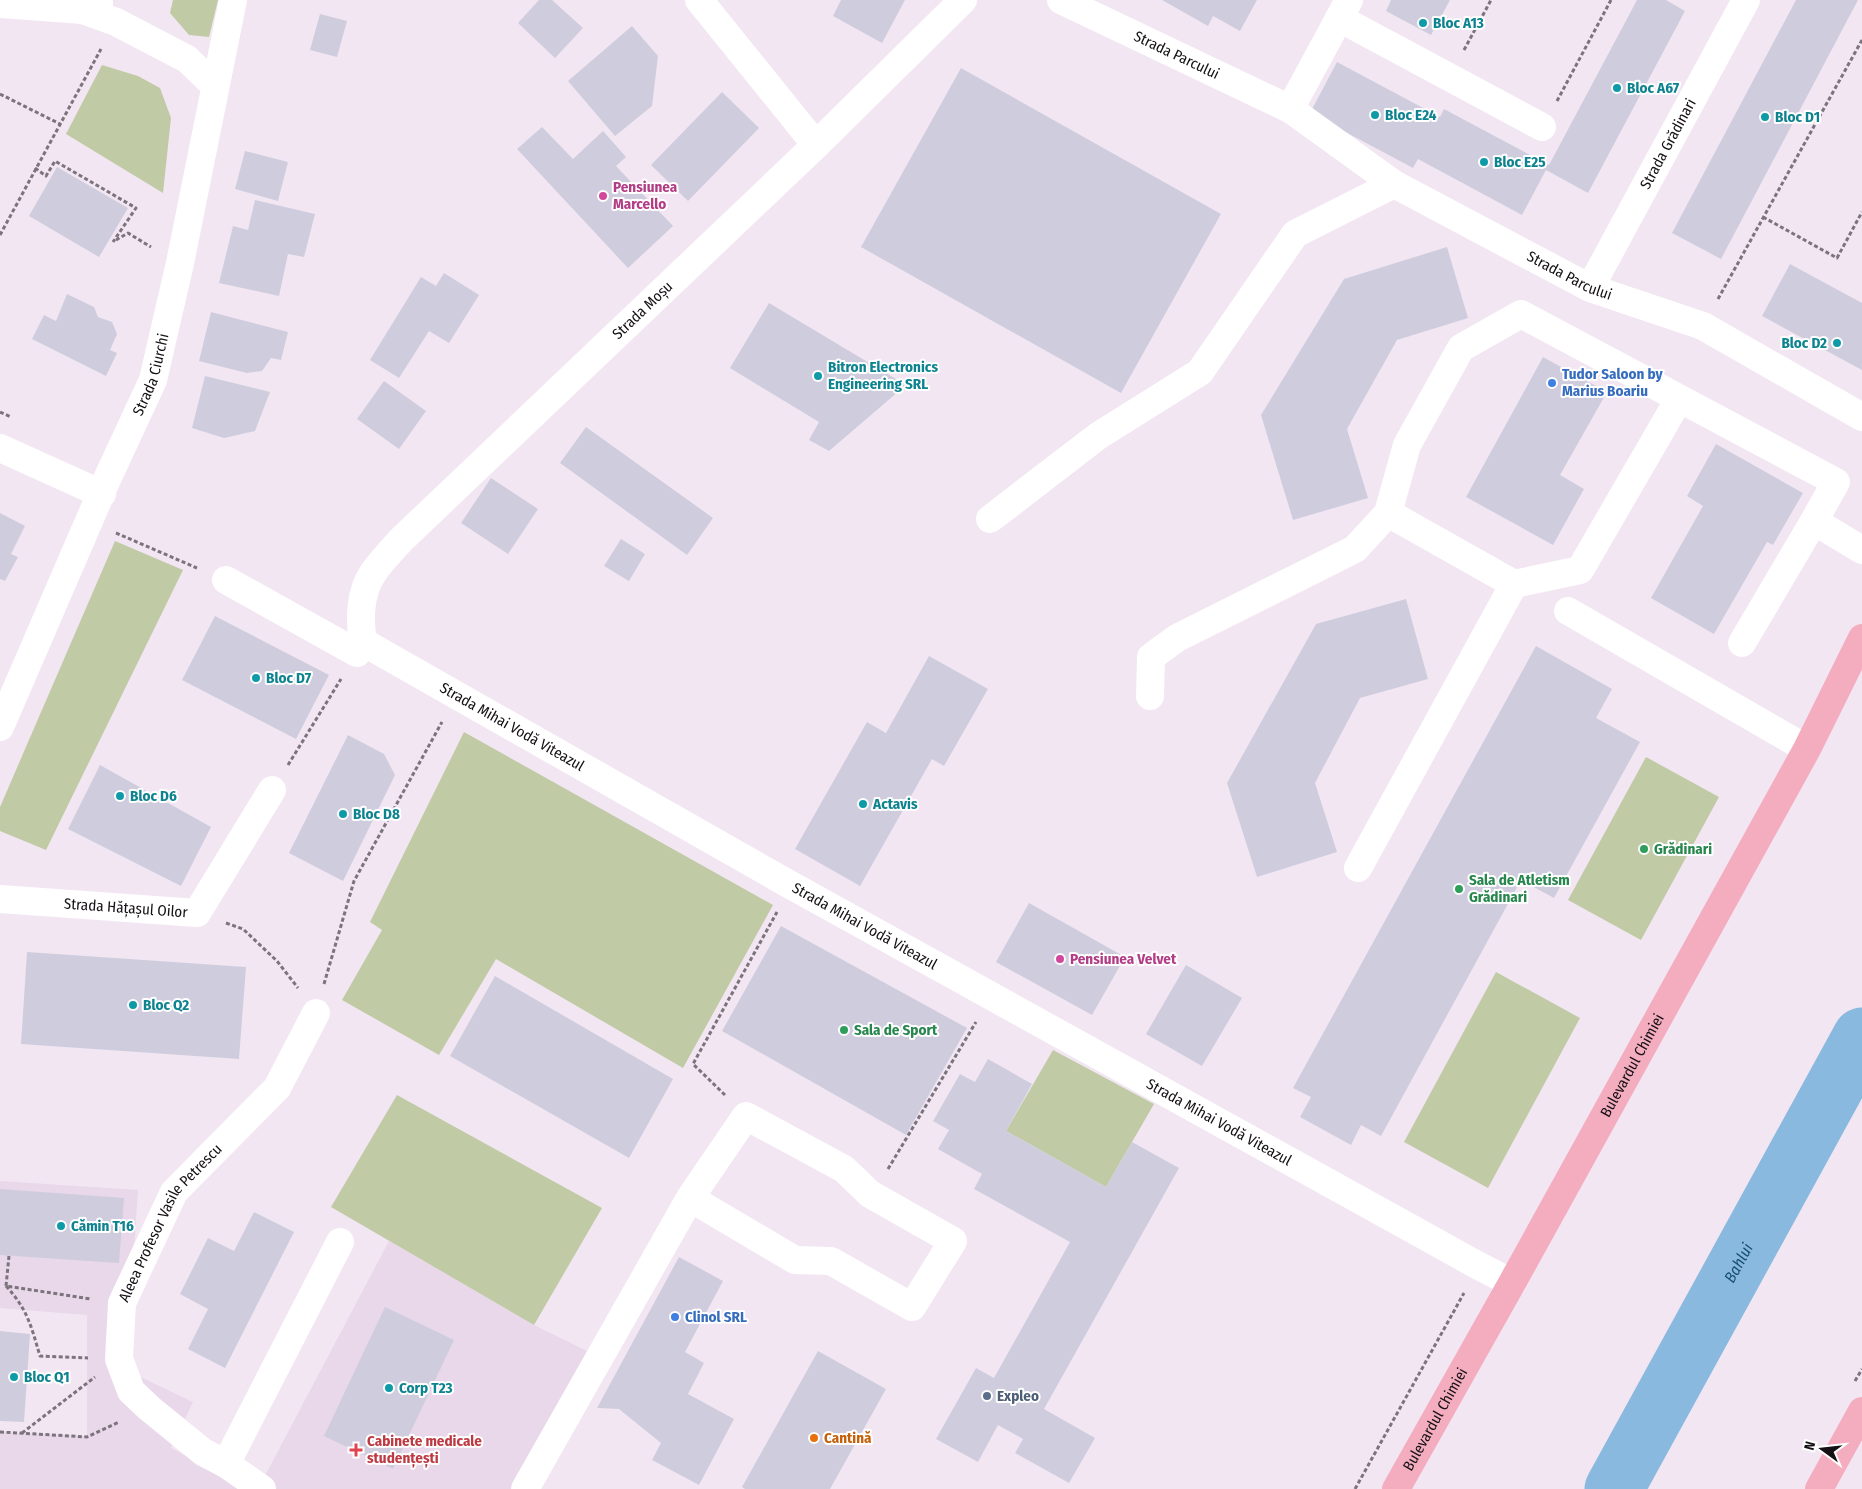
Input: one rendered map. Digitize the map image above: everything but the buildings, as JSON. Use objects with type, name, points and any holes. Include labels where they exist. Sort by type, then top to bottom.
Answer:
[{"type":"main road","name":"Bulevardul Chimiei","points":[[1396,1489],[1512,1283],[1806,749],[1862,638]]},
{"type":"main road","points":[[1819,1489],[1859,1424]]},
{"type":"street","name":"Strada Ciurchi","points":[[0,727],[153,380],[180,263],[232,0]]},
{"type":"street","points":[[699,0],[816,145]]},
{"type":"street","name":"Strada Moșu","points":[[360,648],[361,610],[365,589],[373,572],[402,540],[816,145],[963,0]]},
{"type":"street","name":"Strada Parcului","points":[[1061,0],[1290,109],[1394,184],[1590,288],[1704,326],[1862,417]]},
{"type":"street","name":"Strada Grădinari","points":[[1590,288],[1746,0]]},
{"type":"street","points":[[0,4],[102,11],[187,59],[215,86]]},
{"type":"street","points":[[1290,109],[1344,9],[1449,78],[1542,128]]},
{"type":"street","points":[[990,519],[1098,436],[1200,372],[1295,234],[1394,184]]},
{"type":"street","points":[[1150,696],[1150,657],[1177,638],[1355,549],[1388,513],[1407,445],[1461,348],[1521,314],[1836,482],[1742,643]]},
{"type":"street","points":[[1388,513],[1514,584],[1580,570],[1679,399]]},
{"type":"street","points":[[0,448],[102,494]]},
{"type":"street","points":[[1814,521],[1862,550]]},
{"type":"street","name":"Strada Mihai Vodă Viteazul","points":[[226,580],[456,696],[795,888],[1512,1283]]},
{"type":"street","points":[[1358,868],[1514,584]]},
{"type":"street","points":[[1568,611],[1806,749]]},
{"type":"street","name":"Strada Hățașul Oilor","points":[[0,899],[197,913],[272,790]]},
{"type":"street","name":"Aleea Profesor Vasile Petrescu","points":[[262,1489],[226,1464],[203,1452],[149,1408],[131,1390],[119,1359],[122,1303],[174,1192],[276,1088],[316,1013]]},
{"type":"street","points":[[526,1489],[690,1198],[746,1116],[844,1169],[870,1194],[953,1241],[912,1307],[831,1261],[795,1260],[690,1198]]},
{"type":"street","points":[[226,1464],[340,1242]]},
{"type":"path","points":[[1449,78],[1491,0]]},
{"type":"path","points":[[1542,128],[1611,0]]},
{"type":"path","points":[[0,235],[60,124],[102,11]]},
{"type":"path","points":[[1704,326],[1762,217],[1862,40]]},
{"type":"path","points":[[0,94],[60,124]]},
{"type":"path","points":[[35,168],[46,176],[55,161],[136,208],[113,242],[128,233]]},
{"type":"path","points":[[1762,217],[1837,258],[1862,212]]},
{"type":"path","points":[[90,522],[226,580]]},
{"type":"path","points":[[272,790],[360,648]]},
{"type":"path","points":[[316,1013],[354,881],[456,696]]},
{"type":"path","points":[[746,1116],[692,1064],[780,906]]},
{"type":"path","points":[[197,913],[243,929],[277,961],[316,1013]]},
{"type":"path","points":[[886,1172],[975,1025]]},
{"type":"path","points":[[9,1256],[6,1286],[20,1302],[30,1323],[40,1356],[119,1359]]},
{"type":"path","points":[[1355,1489],[1479,1266]]},
{"type":"path","points":[[6,1286],[122,1303]]},
{"type":"path","points":[[22,1433],[119,1359]]},
{"type":"path","points":[[0,1432],[87,1436],[149,1408]]},
{"type":"shaded area","points":[[0,1181],[138,1190],[128,1341],[134,1374],[193,1402],[171,1448],[250,1489],[0,1489],[0,1432],[87,1436],[87,1315],[0,1308]]},
{"type":"shaded area","points":[[389,1241],[534,1325],[599,1357],[525,1489],[258,1489]]},
{"type":"green space","points":[[173,0],[218,0],[209,37],[189,35],[170,13]]},
{"type":"green space","points":[[102,65],[138,76],[160,88],[171,118],[163,193],[66,134]]},
{"type":"green space","points":[[115,541],[183,570],[46,850],[0,831],[0,807]]},
{"type":"green space","points":[[464,732],[773,905],[683,1068],[496,959],[439,1055],[342,1000],[382,930],[370,922]]},
{"type":"green space","name":"Grădinari","points":[[1646,757],[1719,797],[1641,940],[1568,900]]},
{"type":"green space","points":[[1496,972],[1580,1018],[1488,1188],[1404,1142]]},
{"type":"green space","points":[[1053,1050],[1154,1104],[1106,1187],[1006,1131]]},
{"type":"green space","points":[[397,1095],[602,1208],[534,1325],[331,1207]]},
{"type":"waterway","name":"Bahlui","points":[[1614,1489],[1862,1037]]},
{"type":"place","name":"Bloc A13","points":[[1423,23]]},
{"type":"place","name":"Bloc A67","points":[[1617,88]]},
{"type":"place","name":"Bloc E24","points":[[1375,115]]},
{"type":"place","name":"Bloc D1","points":[[1765,117]]},
{"type":"place","name":"Bloc E25","points":[[1484,162]]},
{"type":"place","name":"Pensiunea Marcello","points":[[603,196]]},
{"type":"place","name":"Bloc D2","points":[[1837,343]]},
{"type":"place","name":"Bitron Electronics Engineering SRL","points":[[818,376]]},
{"type":"place","name":"Tudor Saloon by Marius Boariu","points":[[1552,383]]},
{"type":"place","name":"Bloc D7","points":[[256,678]]},
{"type":"place","name":"Bloc D6","points":[[120,796]]},
{"type":"place","name":"Actavis","points":[[863,804]]},
{"type":"place","name":"Bloc D8","points":[[343,814]]},
{"type":"place","name":"Grădinari","points":[[1644,849]]},
{"type":"place","name":"Sala de Atletism Grădinari","points":[[1459,889]]},
{"type":"place","name":"Pensiunea Velvet","points":[[1060,959]]},
{"type":"place","name":"Bloc Q2","points":[[133,1005]]},
{"type":"place","name":"Sala de Sport","points":[[844,1030]]},
{"type":"place","name":"Cămin T16","points":[[61,1226]]},
{"type":"place","name":"Clinol SRL","points":[[675,1317]]},
{"type":"place","name":"Bloc Q1","points":[[14,1377]]},
{"type":"place","name":"Corp T23","points":[[389,1388]]},
{"type":"place","name":"Expleo","points":[[987,1396]]},
{"type":"place","name":"Cantină","points":[[814,1438]]},
{"type":"place","name":"Cabinete medicale studențești","points":[[356,1450]]}]
